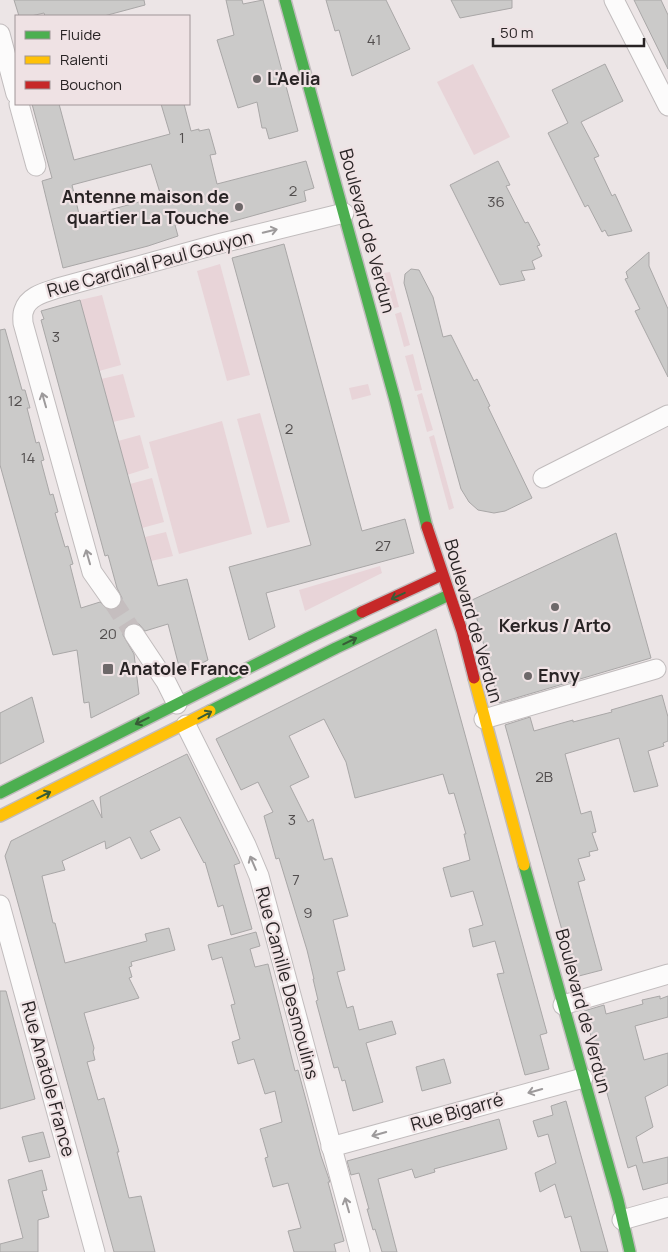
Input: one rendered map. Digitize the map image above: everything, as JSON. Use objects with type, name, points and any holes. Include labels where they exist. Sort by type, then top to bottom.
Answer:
[{"type":"main road","name":"Boulevard de Verdun","points":[[285,0],[431,541],[462,631],[484,719],[582,1078],[618,1200],[630,1252]]},
{"type":"main road","points":[[0,793],[308,638],[442,575]]},
{"type":"main road","points":[[0,816],[186,725],[306,663],[449,595]]},
{"type":"street","points":[[614,0],[668,106]]},
{"type":"street","points":[[0,34],[15,90]]},
{"type":"street","points":[[19,105],[36,166]]},
{"type":"street","name":"Rue Cardinal Paul Gouyon","points":[[111,599],[92,572],[23,323],[24,310],[32,299],[58,288],[222,243],[344,213]]},
{"type":"street","points":[[543,478],[668,414]]},
{"type":"street","points":[[134,634],[166,682],[177,704]]},
{"type":"street","points":[[484,719],[656,669]]},
{"type":"street","name":"Rue Camille Desmoulins","points":[[186,725],[246,845],[259,876],[360,1252]]},
{"type":"street","name":"Rue Anatole France","points":[[0,905],[95,1252]]},
{"type":"street","points":[[563,1005],[668,974]]},
{"type":"street","name":"Rue Bigarré","points":[[331,1147],[582,1078]]},
{"type":"street","points":[[622,1220],[668,1207]]},
{"type":"shaded area","points":[[473,64],[510,137],[474,155],[437,82]]},
{"type":"shaded area","points":[[220,264],[250,375],[227,381],[197,271]]},
{"type":"shaded area","points":[[390,272],[399,307],[394,308],[384,273]]},
{"type":"shaded area","points":[[102,295],[121,365],[99,371],[80,300]]},
{"type":"shaded area","points":[[401,312],[410,345],[404,347],[395,314]]},
{"type":"shaded area","points":[[413,354],[422,390],[415,391],[405,356]]},
{"type":"shaded area","points":[[123,374],[135,417],[113,422],[101,379]]},
{"type":"shaded area","points":[[368,384],[371,395],[352,400],[349,388]]},
{"type":"shaded area","points":[[422,393],[433,430],[427,432],[417,395]]},
{"type":"shaded area","points":[[260,413],[290,522],[267,528],[237,419]]},
{"type":"shaded area","points":[[222,421],[252,534],[179,554],[149,442]]},
{"type":"shaded area","points":[[140,435],[149,468],[127,475],[118,441]]},
{"type":"shaded area","points":[[434,435],[454,508],[449,510],[429,437]]},
{"type":"shaded area","points":[[152,478],[164,522],[142,528],[130,484]]},
{"type":"shaded area","points":[[166,532],[173,556],[151,561],[145,537]]},
{"type":"shaded area","points":[[380,566],[382,573],[305,611],[299,590]]},
{"type":"building","points":[[14,0],[144,0],[145,5],[108,15],[45,15],[44,13],[19,15]]},
{"type":"building","name":"L'Aelia","points":[[226,0],[242,0],[243,4],[263,0],[298,131],[269,139],[266,128],[262,128],[257,102],[238,108],[217,40],[234,35]]},
{"type":"building","points":[[326,0],[386,0],[410,49],[352,76],[339,30],[335,31]]},
{"type":"building","points":[[451,0],[512,0],[512,8],[460,18]]},
{"type":"building","points":[[634,0],[661,0],[668,15],[668,69]]},
{"type":"building","points":[[605,64],[623,101],[581,122],[599,156],[594,158],[612,196],[615,194],[632,231],[608,236],[605,230],[602,232],[588,205],[585,207],[548,133],[568,123],[552,90]]},
{"type":"building","points":[[32,105],[59,105],[74,160],[170,134],[161,105],[184,105],[191,131],[209,129],[216,154],[210,155],[217,184],[306,161],[314,188],[304,191],[306,201],[223,224],[220,213],[175,225],[178,236],[148,246],[63,268],[42,181],[52,178]],"holes":[[[151,164],[161,196],[80,218],[72,185]]]},
{"type":"building","points":[[498,161],[510,185],[506,186],[525,223],[528,222],[540,245],[537,246],[542,256],[532,261],[535,269],[521,271],[525,280],[500,285],[450,185]]},
{"type":"building","points":[[284,244],[362,531],[405,519],[414,553],[266,593],[275,627],[249,640],[229,567],[311,545],[232,258]]},
{"type":"building","points":[[649,252],[649,266],[668,309],[668,377],[635,311],[640,309],[625,279],[628,278],[626,272]]},
{"type":"building","points":[[411,269],[419,270],[433,297],[443,337],[451,335],[474,381],[477,379],[490,406],[488,407],[532,498],[505,511],[494,513],[478,510],[469,502],[461,489],[404,283],[405,274]]},
{"type":"building","points":[[80,300],[158,586],[187,579],[208,660],[181,674],[168,624],[145,631],[139,624],[128,624],[124,629],[123,635],[134,654],[139,694],[91,718],[89,702],[84,703],[77,650],[53,655],[0,465],[0,330],[5,329],[22,390],[25,390],[30,408],[27,408],[36,443],[39,442],[44,460],[41,461],[50,495],[53,494],[58,512],[55,513],[65,547],[68,546],[73,564],[70,565],[81,608],[100,602],[107,609],[118,608],[122,598],[117,588],[108,555],[105,556],[41,320],[44,319],[41,311]]},
{"type":"building","name":"Kerkus / Arto","points":[[616,533],[651,658],[499,703],[472,600]]},
{"type":"building","points":[[436,629],[547,1033],[540,1035],[549,1069],[525,1075],[497,974],[504,973],[495,941],[473,947],[469,929],[483,925],[473,891],[451,897],[443,868],[470,860],[464,834],[466,834],[454,793],[449,794],[443,774],[355,798],[346,762],[324,719],[289,736],[309,777],[290,786],[308,822],[313,819],[324,860],[332,858],[348,916],[333,920],[345,970],[337,972],[347,1008],[353,1006],[359,1030],[392,1021],[396,1034],[366,1043],[383,1102],[353,1111],[345,1080],[342,1081],[338,1067],[334,1068],[316,1001],[318,1000],[307,950],[279,858],[276,859],[264,816],[273,812],[258,782],[241,790],[216,739]]},
{"type":"building","points":[[662,695],[668,717],[668,741],[663,743],[664,746],[648,751],[658,786],[634,792],[619,738],[565,754],[581,814],[591,811],[596,832],[592,833],[598,850],[589,852],[590,856],[578,859],[585,880],[578,882],[602,970],[575,977],[505,725],[530,717],[534,731],[612,712],[611,710]]},
{"type":"building","points":[[32,697],[44,742],[0,764],[0,713]]},
{"type":"building","points":[[187,754],[240,863],[234,865],[252,929],[231,935],[223,905],[218,907],[205,862],[180,817],[150,831],[160,850],[141,859],[130,837],[106,849],[105,841],[62,861],[65,870],[42,876],[65,963],[147,941],[145,934],[169,928],[175,950],[131,962],[132,966],[129,967],[132,977],[129,978],[139,998],[84,1013],[94,1048],[95,1060],[87,1062],[98,1100],[104,1098],[129,1198],[141,1196],[155,1252],[114,1252],[5,856],[11,841],[93,800],[102,818],[100,797]]},
{"type":"building","points":[[256,932],[260,946],[250,949],[255,967],[268,964],[295,1071],[298,1070],[321,1156],[330,1182],[328,1182],[344,1241],[334,1244],[336,1252],[294,1252],[288,1231],[301,1228],[288,1183],[273,1187],[265,1158],[268,1157],[260,1129],[282,1122],[275,1091],[265,1094],[254,1059],[238,1064],[232,1042],[240,1039],[231,1005],[235,1004],[222,957],[212,960],[208,945]]},
{"type":"building","points":[[0,991],[6,991],[35,1099],[0,1109]]},
{"type":"building","points":[[660,996],[660,999],[668,996],[668,1017],[635,1026],[644,1060],[668,1053],[668,1085],[645,1097],[653,1127],[636,1137],[643,1163],[668,1157],[668,1183],[643,1190],[636,1165],[628,1168],[584,1011],[604,1005],[606,1014],[643,1004],[642,1000]]},
{"type":"building","points":[[444,1059],[451,1083],[422,1091],[416,1067]]},
{"type":"building","points":[[566,1101],[608,1252],[581,1252],[571,1216],[565,1218],[555,1184],[540,1192],[535,1173],[556,1163],[548,1134],[538,1137],[533,1121],[553,1115],[551,1106]]},
{"type":"building","points":[[499,1119],[507,1149],[434,1169],[435,1172],[415,1178],[412,1169],[378,1179],[397,1252],[382,1252],[375,1229],[373,1230],[359,1173],[351,1175],[347,1161]]},
{"type":"building","points":[[43,1132],[50,1157],[29,1162],[22,1137]]},
{"type":"building","points":[[42,1170],[47,1190],[42,1191],[49,1217],[38,1220],[38,1252],[0,1252],[0,1244],[23,1238],[8,1180]]},
{"type":"tunnel","points":[[111,599],[134,634]]},
{"type":"traffic: fast","points":[[285,0],[395,400],[427,527]]},
{"type":"traffic: fast","points":[[210,711],[336,648],[449,595]]},
{"type":"traffic: fast","points":[[0,793],[362,612]]},
{"type":"traffic: fast","points":[[524,865],[618,1200],[630,1252]]},
{"type":"traffic: slow","points":[[474,678],[524,865]]},
{"type":"traffic: slow","points":[[0,816],[210,711]]},
{"type":"traffic: jam","points":[[427,527],[462,631],[474,678]]},
{"type":"traffic: jam","points":[[362,612],[442,575]]},
{"type":"place","name":"L'Aelia","points":[[257,79]]},
{"type":"place","name":"Antenne maison de quartier La Touche","points":[[239,207]]},
{"type":"place","name":"Kerkus / Arto","points":[[555,607]]},
{"type":"place","name":"Anatole France","points":[[108,669]]},
{"type":"place","name":"Envy","points":[[528,676]]}]
